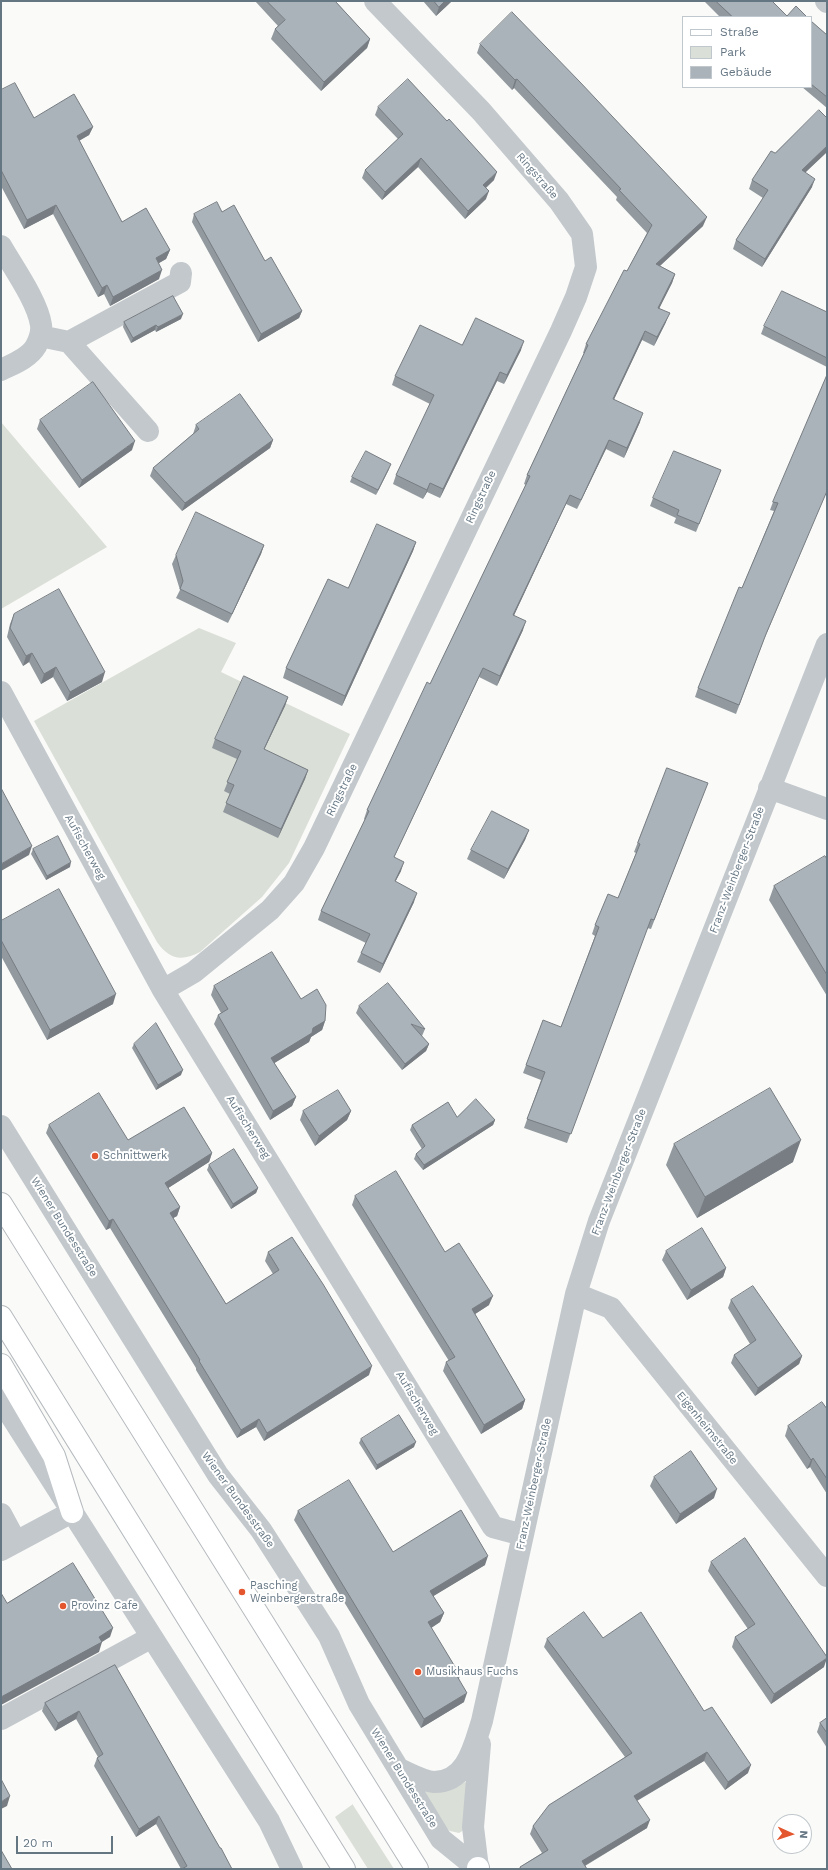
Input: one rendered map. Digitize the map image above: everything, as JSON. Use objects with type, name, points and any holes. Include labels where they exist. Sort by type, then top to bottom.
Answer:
[{"type":"main road","points":[[1,1204],[417,1869]]},
{"type":"main road","points":[[1,1318],[344,1869]]},
{"type":"main road","points":[[1,1365],[54,1456],[72,1512]]},
{"type":"street","name":"Ringstraße","points":[[163,990],[194,972],[270,910],[294,884],[314,848],[557,338],[576,297],[586,267],[582,234],[559,201],[480,111],[375,1]]},
{"type":"street","points":[[1,246],[33,303],[41,326],[40,336],[35,347],[24,358],[1,370]]},
{"type":"street","points":[[69,342],[180,282],[181,273]]},
{"type":"street","points":[[40,336],[69,342],[148,431]]},
{"type":"street","name":"Franz-Weinberger-Straße","points":[[398,1769],[419,1778],[434,1782],[452,1777],[464,1767],[471,1755],[482,1721],[576,1294],[598,1221],[827,644]]},
{"type":"street","name":"Aufischerweg","points":[[1,692],[163,990],[492,1527],[523,1535]]},
{"type":"street","points":[[769,788],[827,809]]},
{"type":"street","name":"Wiener Bundesstraße","points":[[1,1126],[218,1476],[261,1530],[328,1636],[358,1704],[442,1839],[478,1869]]},
{"type":"street","name":"Eigenheimstraße","points":[[576,1294],[611,1308],[827,1576]]},
{"type":"street","points":[[1,1400],[269,1821],[292,1869]]},
{"type":"street","points":[[1,1514],[9,1546],[72,1512]]},
{"type":"street","points":[[1,1719],[152,1637]]},
{"type":"street","name":"Franz-Weinberger-Straße","points":[[478,1869],[473,1827],[482,1721]]},
{"type":"green space","points":[[1,422],[107,547],[1,609]]},
{"type":"green space","points":[[199,628],[236,643],[221,672],[350,734],[289,863],[262,897],[200,952],[181,958],[166,952],[157,942],[34,721]]},
{"type":"green space","points":[[465,1782],[468,1784],[464,1830],[459,1833],[450,1831],[444,1826],[422,1790],[455,1787]]},
{"type":"green space","points":[[353,1804],[394,1869],[368,1869],[335,1817]]},
{"type":"building","points":[[267,1],[335,1],[370,39],[324,82],[275,29],[285,20]]},
{"type":"building","points":[[434,1],[445,1],[439,7]]},
{"type":"building","points":[[716,1],[772,1],[787,16],[732,16]]},
{"type":"building","points":[[796,6],[806,16],[787,16]]},
{"type":"building","points":[[512,12],[707,217],[656,264],[675,274],[658,308],[670,313],[657,337],[645,331],[613,399],[643,413],[627,448],[609,440],[581,500],[570,495],[513,615],[526,621],[500,676],[483,668],[394,857],[404,862],[395,881],[417,893],[383,964],[361,953],[370,934],[321,911],[369,811],[367,810],[427,682],[430,684],[530,476],[527,475],[588,345],[586,344],[624,270],[627,271],[652,225],[619,190],[621,189],[517,79],[515,80],[480,44]]},
{"type":"building","points":[[812,22],[827,35],[827,97],[812,85]]},
{"type":"building","points":[[408,79],[447,121],[449,119],[497,172],[483,185],[489,191],[468,211],[421,158],[385,192],[365,170],[403,134],[378,107]]},
{"type":"building","points":[[15,83],[34,118],[74,94],[93,127],[77,136],[122,222],[146,208],[170,250],[156,258],[162,270],[113,297],[107,285],[102,288],[56,205],[27,220],[1,170],[1,90]]},
{"type":"building","points":[[819,110],[827,118],[827,146],[802,170],[815,179],[765,259],[736,240],[768,190],[752,180],[771,151],[775,153]]},
{"type":"building","points":[[217,202],[222,212],[234,205],[265,261],[271,257],[302,311],[261,334],[194,214]]},
{"type":"building","points":[[782,291],[827,312],[827,358],[764,326]]},
{"type":"building","points":[[173,296],[183,314],[158,327],[156,325],[133,338],[124,322]]},
{"type":"building","points":[[476,318],[524,341],[507,375],[500,372],[443,489],[430,483],[427,490],[396,475],[434,395],[395,376],[420,325],[462,345]]},
{"type":"building","points":[[827,375],[827,491],[766,634],[739,705],[698,688],[739,587],[742,588],[778,503],[773,502]]},
{"type":"building","points":[[93,382],[135,441],[82,480],[40,420]]},
{"type":"building","points":[[240,394],[273,440],[185,503],[153,468],[199,429],[196,425]]},
{"type":"building","points":[[366,451],[391,464],[378,490],[352,477]]},
{"type":"building","points":[[674,451],[721,470],[699,524],[677,515],[679,510],[653,498]]},
{"type":"building","points":[[196,512],[264,545],[232,614],[180,589],[183,581],[176,555]]},
{"type":"building","points":[[377,524],[416,542],[345,696],[286,668],[328,579],[348,588]]},
{"type":"building","points":[[59,589],[105,672],[70,692],[56,667],[44,674],[32,653],[26,656],[10,628],[14,614]]},
{"type":"building","points":[[244,676],[288,697],[264,749],[308,770],[281,829],[226,803],[234,785],[227,782],[241,751],[215,739]]},
{"type":"building","points":[[667,768],[708,783],[654,920],[651,919],[571,1134],[527,1119],[545,1072],[526,1065],[543,1020],[561,1027],[599,927],[595,925],[608,894],[618,898],[640,844],[638,843]]},
{"type":"building","points":[[1,788],[32,846],[1,864]]},
{"type":"building","points":[[492,811],[529,830],[508,869],[471,850]]},
{"type":"building","points":[[58,836],[71,862],[47,876],[33,849]]},
{"type":"building","points":[[825,856],[827,859],[827,975],[774,886]]},
{"type":"building","points":[[59,889],[116,994],[50,1030],[1,940],[1,921]]},
{"type":"building","points":[[272,952],[301,999],[317,989],[326,1005],[325,1021],[313,1028],[312,1033],[271,1058],[296,1097],[273,1111],[218,1015],[228,1009],[214,986]]},
{"type":"building","points":[[388,983],[425,1029],[411,1024],[429,1044],[405,1064],[359,1006]]},
{"type":"building","points":[[156,1023],[183,1070],[158,1085],[134,1044]]},
{"type":"building","points":[[770,1088],[801,1140],[705,1197],[674,1144]]},
{"type":"building","points":[[338,1090],[351,1111],[319,1136],[303,1111]]},
{"type":"building","points":[[99,1093],[128,1140],[184,1107],[212,1153],[165,1183],[180,1207],[170,1213],[226,1304],[279,1270],[268,1252],[292,1237],[323,1284],[372,1366],[267,1433],[259,1419],[241,1430],[199,1361],[200,1360],[113,1219],[109,1221],[49,1125]]},
{"type":"building","points":[[476,1099],[495,1120],[424,1165],[416,1154],[425,1146],[412,1125],[448,1102],[457,1117]]},
{"type":"building","points":[[234,1149],[258,1188],[233,1204],[209,1165]]},
{"type":"building","points":[[396,1171],[445,1252],[459,1243],[493,1296],[472,1309],[525,1400],[484,1425],[446,1362],[455,1357],[355,1196]]},
{"type":"building","points":[[702,1228],[726,1268],[691,1290],[666,1251]]},
{"type":"building","points":[[753,1286],[802,1356],[758,1388],[734,1355],[756,1340],[731,1300]]},
{"type":"building","points":[[822,1402],[827,1409],[827,1479],[813,1458],[811,1460],[788,1426]]},
{"type":"building","points":[[399,1415],[416,1442],[377,1465],[361,1439]]},
{"type":"building","points":[[691,1451],[717,1489],[680,1514],[654,1477]]},
{"type":"building","points":[[349,1480],[393,1552],[461,1510],[488,1556],[430,1591],[444,1613],[428,1622],[460,1675],[457,1676],[467,1693],[424,1719],[298,1511]]},
{"type":"building","points":[[745,1538],[827,1657],[774,1694],[735,1637],[755,1624],[711,1562]]},
{"type":"building","points":[[73,1563],[113,1628],[99,1637],[102,1642],[1,1697],[1,1593],[7,1603]]},
{"type":"building","points":[[584,1612],[603,1638],[641,1612],[704,1711],[712,1707],[751,1765],[728,1782],[707,1752],[634,1796],[650,1820],[582,1861],[587,1869],[521,1869],[520,1867],[548,1850],[533,1826],[549,1805],[632,1753],[547,1639]]},
{"type":"building","points":[[115,1665],[232,1869],[182,1869],[187,1866],[159,1816],[139,1829],[97,1758],[103,1754],[79,1711],[58,1723],[45,1703]]},
{"type":"building","points":[[827,1718],[827,1733],[820,1723]]},
{"type":"building","points":[[1,1779],[10,1796],[1,1802]]},
{"type":"building","points":[[1,1850],[12,1869],[1,1869]]},
{"type":"place","name":"Schnittwerk","points":[[95,1156]]},
{"type":"place","name":"Pasching Weinbergerstraße","points":[[242,1592]]},
{"type":"place","name":"Provinz Cafe","points":[[63,1606]]},
{"type":"place","name":"Musikhaus Fuchs","points":[[418,1672]]}]
